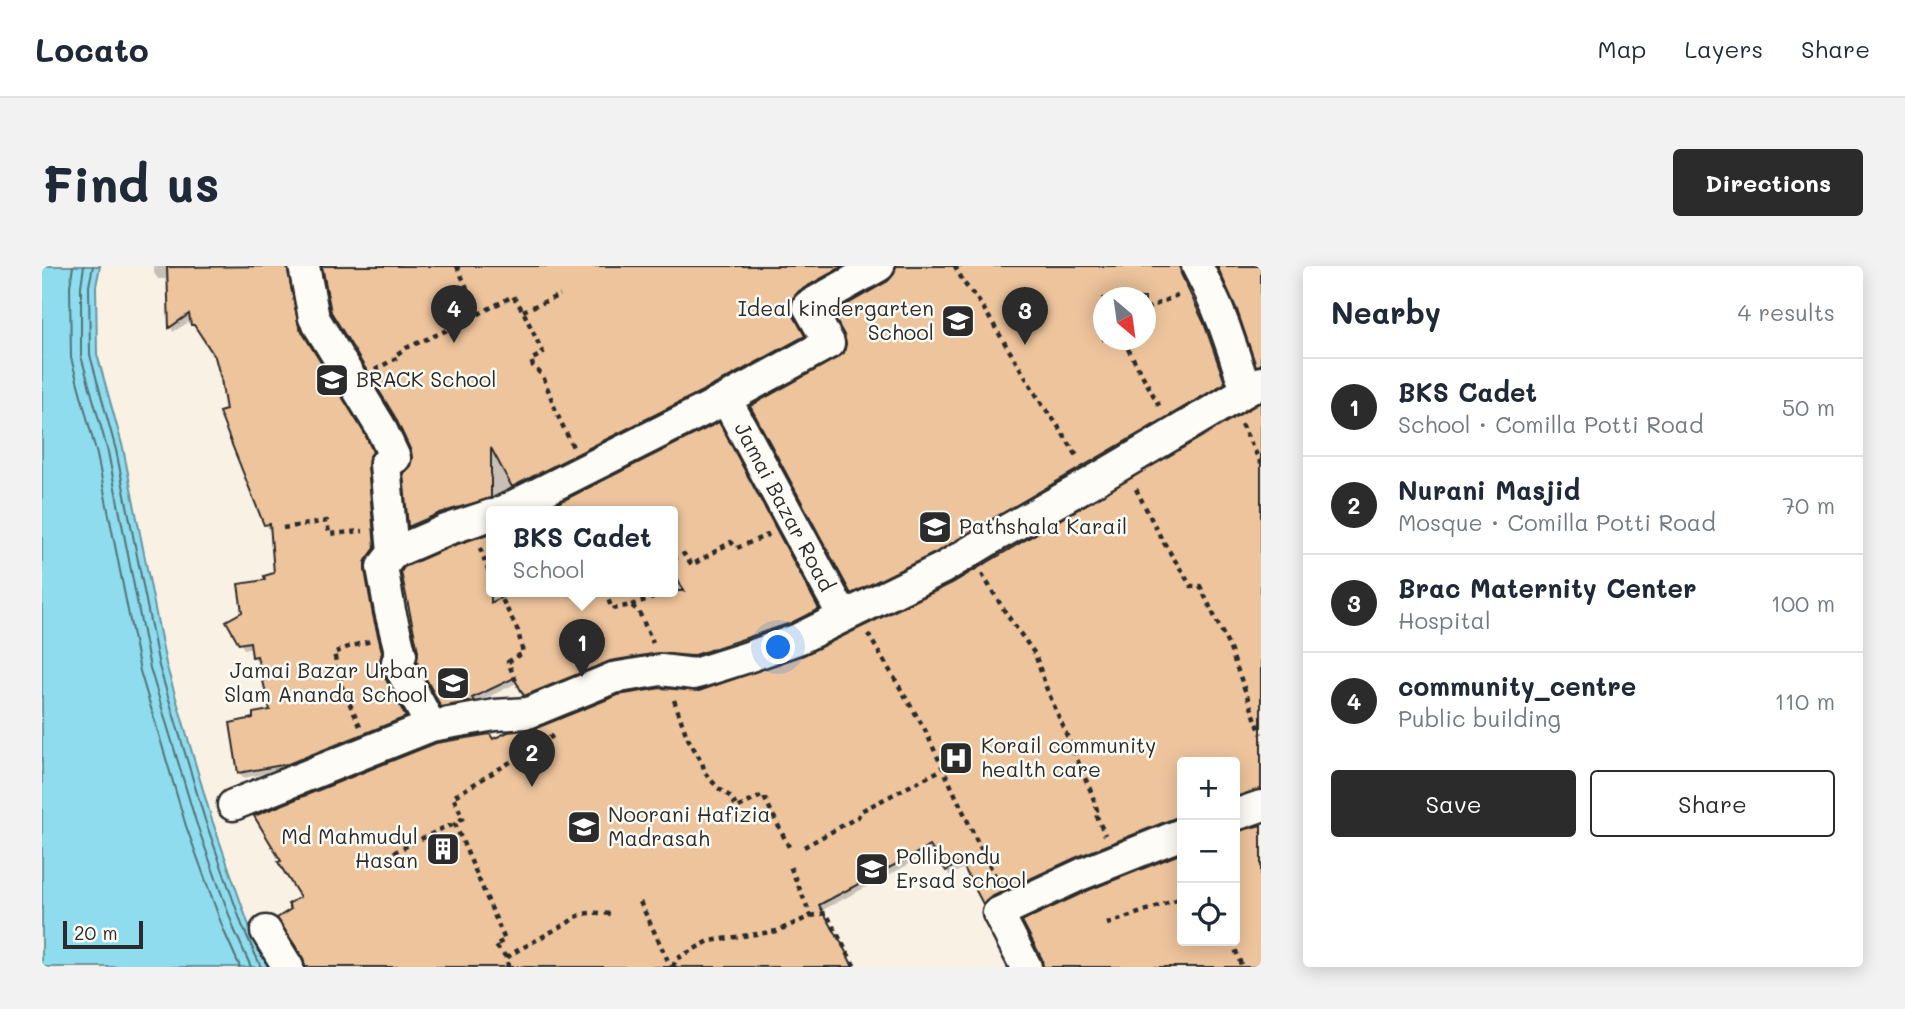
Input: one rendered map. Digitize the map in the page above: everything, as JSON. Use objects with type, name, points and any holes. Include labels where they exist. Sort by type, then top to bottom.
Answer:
[{"type":"street","points":[[304,266],[314,318],[380,426],[395,458],[385,464],[392,540],[382,567],[401,655],[397,662],[431,726]]},
{"type":"street","points":[[513,506],[726,399],[829,343],[808,306],[879,266]]},
{"type":"street","points":[[233,805],[431,726],[495,715],[528,713],[613,678],[661,670],[694,674],[745,658],[798,639],[943,568],[1246,391],[1233,350],[1201,274]]},
{"type":"street","name":"Jamai Bazar Road","points":[[726,399],[793,523],[848,614]]},
{"type":"street","points":[[392,540],[446,530],[486,518]]},
{"type":"street","points":[[1240,813],[1261,806]]},
{"type":"street","points":[[1026,967],[1004,909],[1177,836]]},
{"type":"street","points":[[267,930],[288,967]]},
{"type":"path","points":[[457,266],[478,313]]},
{"type":"path","points":[[955,266],[964,283],[982,304],[1043,407],[1073,449],[1092,482]]},
{"type":"path","points":[[1156,303],[1201,274]]},
{"type":"path","points":[[523,311],[560,295]]},
{"type":"path","points":[[354,384],[368,373],[398,358],[397,354],[406,348],[452,328],[513,296],[542,352],[531,360],[533,366],[543,376],[557,414],[585,470]]},
{"type":"path","points":[[1128,350],[1174,433]]},
{"type":"path","points":[[1246,391],[1261,463]]},
{"type":"path","points":[[1123,463],[1161,538],[1191,586],[1200,586],[1230,649],[1261,734]]},
{"type":"path","points":[[283,528],[327,521],[329,534],[357,532],[392,540]]},
{"type":"path","points":[[678,557],[684,554],[692,565],[731,542],[737,548],[793,523]]},
{"type":"path","points":[[969,552],[1007,615],[1035,654],[1116,860]]},
{"type":"path","points":[[501,597],[518,631],[523,653],[508,662],[528,713]]},
{"type":"path","points":[[607,597],[612,609],[654,597]]},
{"type":"path","points":[[631,605],[639,612],[647,630],[687,737],[702,762],[705,773],[718,788],[731,797],[737,808],[763,795],[789,847]]},
{"type":"path","points":[[848,614],[905,694],[924,728],[1004,909]]},
{"type":"path","points":[[370,749],[342,687],[334,653],[395,631]]},
{"type":"path","points":[[385,856],[455,824],[463,818],[453,797],[556,733]]},
{"type":"path","points":[[804,846],[858,817],[862,811],[943,769]]},
{"type":"path","points":[[455,824],[505,940],[495,945],[507,958],[508,967]]},
{"type":"path","points":[[790,866],[811,916]]},
{"type":"path","points":[[1107,924],[1177,900]]},
{"type":"path","points":[[640,902],[672,967]]},
{"type":"path","points":[[507,958],[577,915],[592,911],[610,914]]},
{"type":"path","points":[[672,967],[676,959],[709,940],[777,931],[811,916],[826,913],[855,967]]},
{"type":"path","points":[[1233,946],[1242,967]]},
{"type":"water","points":[[42,266],[100,266],[96,286],[97,354],[123,448],[166,664],[211,817],[248,923],[268,967],[42,967]]},
{"type":"building","points":[[287,266],[299,327],[365,434],[373,452],[368,466],[375,548],[365,562],[365,570],[382,652],[381,670],[406,717],[288,764],[238,773],[230,723],[253,718],[253,713],[270,710],[257,656],[252,657],[250,642],[239,644],[226,621],[242,612],[238,584],[265,580],[264,576],[274,573],[270,524],[264,525],[219,412],[226,410],[215,357],[194,325],[191,325],[189,314],[169,328],[167,267]]},
{"type":"building","points":[[322,266],[843,266],[799,291],[793,298],[793,314],[805,336],[512,487],[491,448],[491,498],[440,513],[408,527],[403,473],[410,466],[411,451],[395,417],[331,312]]},
{"type":"building","points":[[896,266],[1180,266],[1225,383],[935,553],[851,594],[750,406],[844,353],[844,335],[832,313],[888,281]]},
{"type":"building","points":[[1217,266],[1261,266],[1261,365],[1256,366],[1237,310]]},
{"type":"building","points":[[1261,402],[1261,789],[1240,795],[1240,757],[1177,757],[1177,818],[1075,858],[991,897],[983,904],[961,862],[946,871],[930,846],[819,905],[853,967],[305,967],[303,958],[277,918],[291,909],[288,904],[300,897],[254,816],[436,743],[490,734],[493,739],[508,732],[534,729],[618,695],[661,688],[699,691],[804,655],[952,583]]},
{"type":"building","points":[[719,422],[819,609],[791,623],[692,656],[658,653],[610,661],[524,696],[514,678],[472,698],[474,701],[441,707],[417,662],[418,651],[401,572],[404,567],[486,535],[486,597],[491,597],[491,603],[502,597],[678,597],[678,591],[684,591],[678,580],[678,506],[552,506]]},
{"type":"building","points":[[1261,825],[1261,967],[1043,967],[1042,959],[1022,921],[1089,890],[1177,855],[1177,946],[1240,946],[1240,831]]},
{"type":"place","name":"Ideal kindergarten School","points":[[958,321]]},
{"type":"place","name":"community_centre","points":[[454,343]]},
{"type":"place","name":"Brac Maternity Center","points":[[1025,345]]},
{"type":"place","name":"BRACK School","points":[[332,380]]},
{"type":"place","name":"Pathshala Karail","points":[[935,527]]},
{"type":"place","name":"BKS Cadet","points":[[582,677]]},
{"type":"place","name":"Jamai Bazar Urban Slam Ananda School","points":[[453,683]]},
{"type":"place","name":"Korail community health care","points":[[956,758]]},
{"type":"place","name":"Nurani Masjid","points":[[532,787]]},
{"type":"place","name":"Noorani Hafizia Madrasah","points":[[584,827]]},
{"type":"place","name":"Md Mahmudul Hasan","points":[[443,849]]},
{"type":"place","name":"Pollibondu Ersad school","points":[[872,869]]}]
